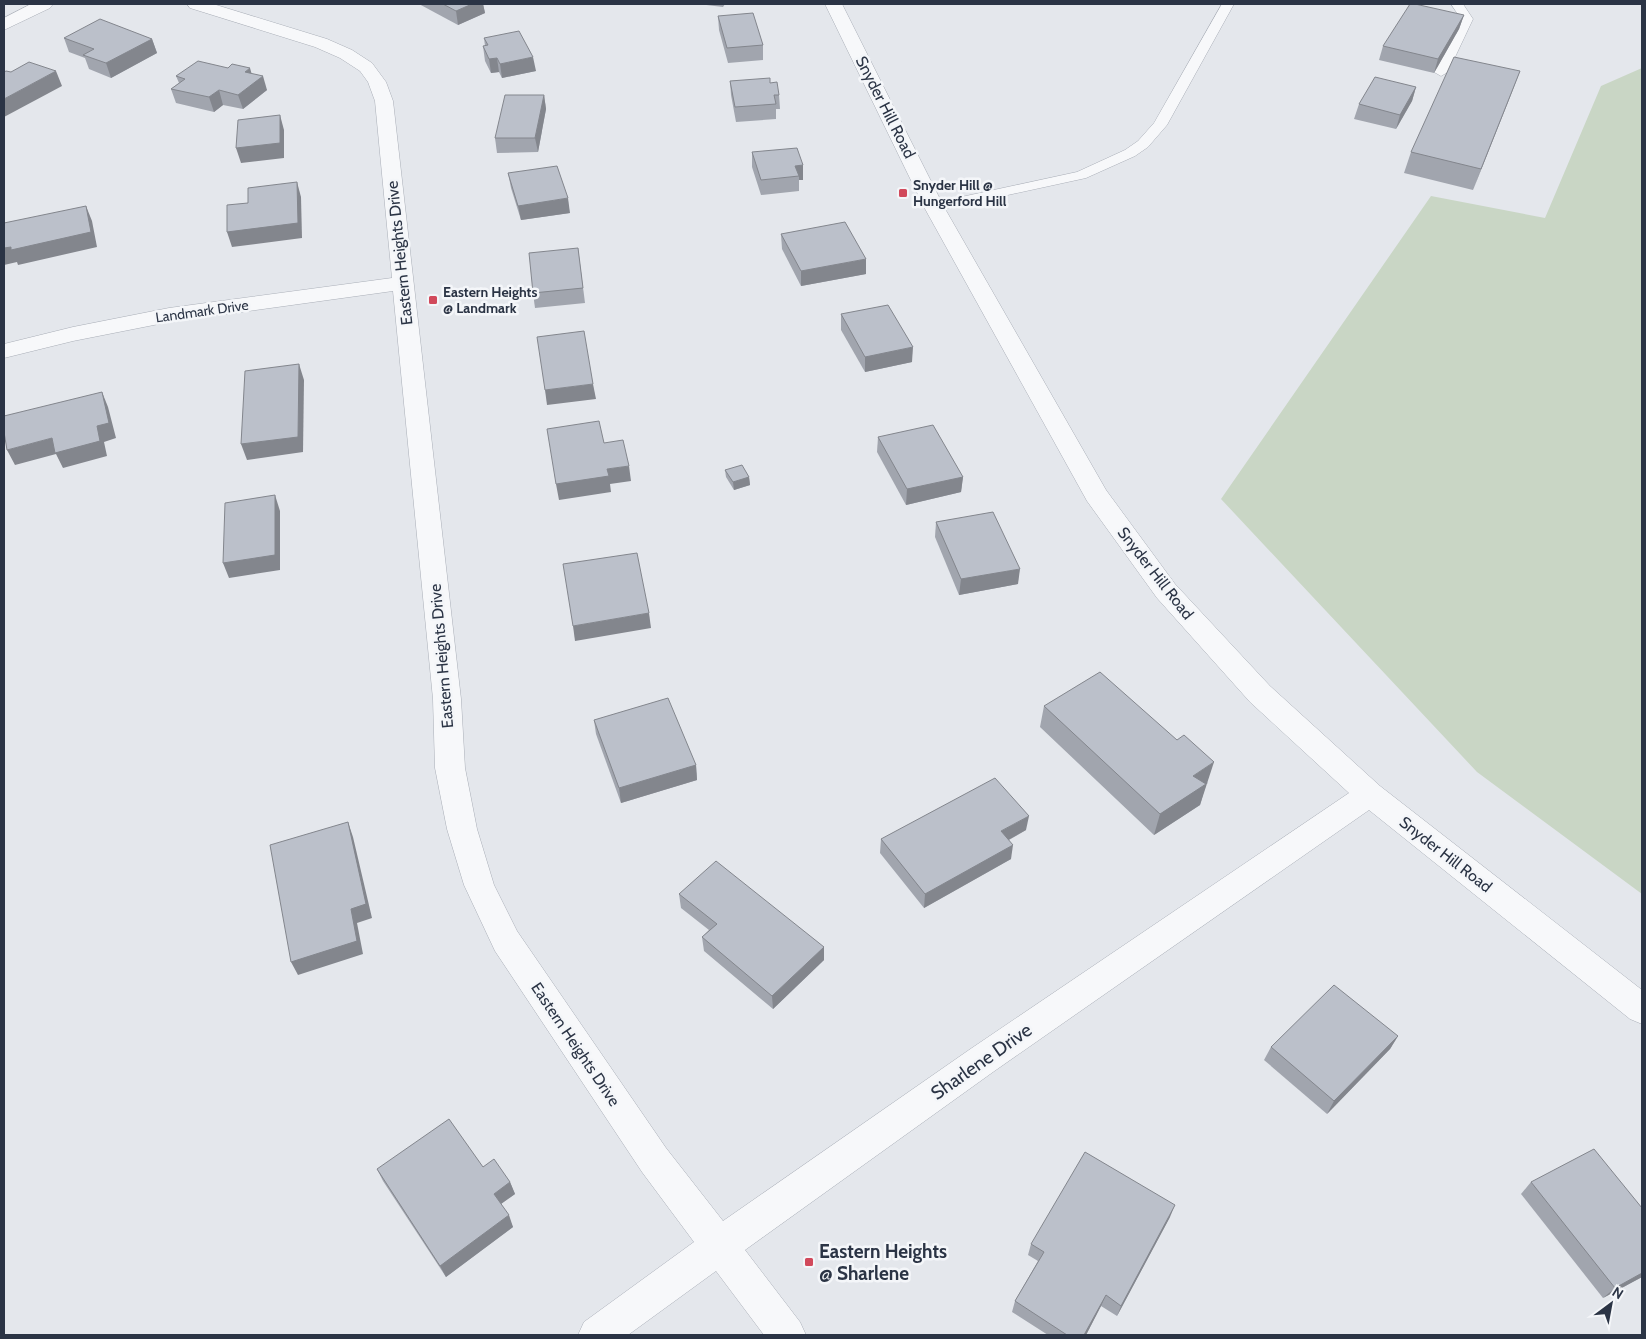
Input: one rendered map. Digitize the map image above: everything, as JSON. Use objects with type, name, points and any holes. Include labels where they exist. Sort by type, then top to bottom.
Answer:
[{"type":"street","points":[[4,25],[44,4]]},
{"type":"street","name":"Eastern Heights Drive","points":[[196,4],[321,42],[346,54],[366,67],[378,82],[384,101],[447,699],[450,768],[462,829],[479,885],[506,940],[654,1160],[787,1335]]},
{"type":"street","name":"Snyder Hill Road","points":[[834,4],[916,166],[934,207],[1096,495],[1166,591],[1260,694],[1370,794],[1642,1009]]},
{"type":"street","name":"Landmark Drive","points":[[4,351],[73,334],[169,315],[402,283]]},
{"type":"street","name":"Sharlene Drive","points":[[597,1335],[718,1246],[1087,986],[1370,794]]},
{"type":"lane","points":[[934,207],[1081,175],[1130,153],[1143,144],[1160,125],[1228,4]]},
{"type":"lane","points":[[1441,72],[1467,18],[1457,4]]},
{"type":"green space","points":[[1642,68],[1642,894],[1477,772],[1221,499],[1431,196],[1545,218],[1601,86]]},
{"type":"building","points":[[443,4],[472,4],[456,11]]},
{"type":"building","points":[[1410,4],[1464,15],[1438,59],[1383,46]]},
{"type":"building","points":[[753,13],[763,45],[727,48],[718,16]]},
{"type":"building","points":[[100,19],[152,39],[106,63],[83,55],[94,49],[64,38]]},
{"type":"building","points":[[519,31],[533,57],[500,64],[497,58],[489,59],[483,46],[488,45],[484,38]]},
{"type":"building","points":[[1454,57],[1520,71],[1481,169],[1411,152]]},
{"type":"building","points":[[198,61],[228,68],[232,64],[250,68],[245,72],[263,76],[238,95],[219,90],[209,97],[171,89],[185,79],[176,76]]},
{"type":"building","points":[[29,62],[56,71],[4,99],[4,72],[11,72]]},
{"type":"building","points":[[1375,77],[1416,87],[1400,115],[1359,104]]},
{"type":"building","points":[[770,78],[770,83],[777,82],[779,95],[774,95],[776,104],[735,107],[730,81]]},
{"type":"building","points":[[505,95],[544,95],[535,138],[495,138]]},
{"type":"building","points":[[280,115],[280,143],[236,148],[238,120]]},
{"type":"building","points":[[797,148],[803,165],[795,166],[799,176],[761,180],[752,152]]},
{"type":"building","points":[[557,166],[568,198],[518,206],[508,173]]},
{"type":"building","points":[[297,182],[298,223],[227,232],[227,205],[248,203],[248,188]]},
{"type":"building","points":[[86,206],[91,232],[11,250],[11,247],[4,248],[4,223]]},
{"type":"building","points":[[845,222],[866,259],[801,271],[781,234]]},
{"type":"building","points":[[578,248],[583,288],[533,293],[529,253]]},
{"type":"building","points":[[888,305],[913,347],[865,357],[841,314]]},
{"type":"building","points":[[584,331],[593,384],[545,390],[537,337]]},
{"type":"building","points":[[299,364],[298,437],[241,444],[245,371]]},
{"type":"building","points":[[102,392],[109,423],[97,426],[100,441],[55,453],[52,438],[7,450],[4,416]]},
{"type":"building","points":[[599,421],[604,443],[623,440],[629,466],[607,469],[609,476],[556,484],[547,429]]},
{"type":"building","points":[[933,425],[963,477],[907,489],[878,437]]},
{"type":"building","points":[[742,465],[749,477],[733,482],[725,470]]},
{"type":"building","points":[[275,495],[275,555],[223,563],[225,503]]},
{"type":"building","points":[[993,512],[1020,569],[961,579],[936,522]]},
{"type":"building","points":[[637,553],[649,613],[573,626],[563,564]]},
{"type":"building","points":[[1100,672],[1177,740],[1184,735],[1214,762],[1193,776],[1206,784],[1160,814],[1044,706]]},
{"type":"building","points":[[668,698],[696,765],[619,788],[594,720]]},
{"type":"building","points":[[995,778],[1029,816],[1001,831],[1013,845],[925,894],[881,839]]},
{"type":"building","points":[[348,822],[366,904],[351,909],[357,941],[291,962],[270,845]]},
{"type":"building","points":[[716,861],[824,947],[772,996],[702,937],[717,924],[679,894]]},
{"type":"building","points":[[1334,985],[1398,1036],[1334,1101],[1271,1047]]},
{"type":"building","points":[[449,1119],[483,1167],[494,1159],[510,1182],[494,1194],[509,1215],[440,1266],[377,1169]]},
{"type":"building","points":[[1594,1149],[1642,1208],[1642,1273],[1615,1288],[1531,1182]]},
{"type":"building","points":[[1085,1152],[1175,1205],[1121,1306],[1106,1295],[1084,1335],[1067,1335],[1015,1301],[1044,1252],[1031,1244]]},
{"type":"place","name":"Snyder Hill @ Hungerford Hill","points":[[903,193]]},
{"type":"place","name":"Eastern Heights @ Landmark","points":[[433,300]]},
{"type":"place","name":"Eastern Heights @ Sharlene","points":[[809,1262]]}]
